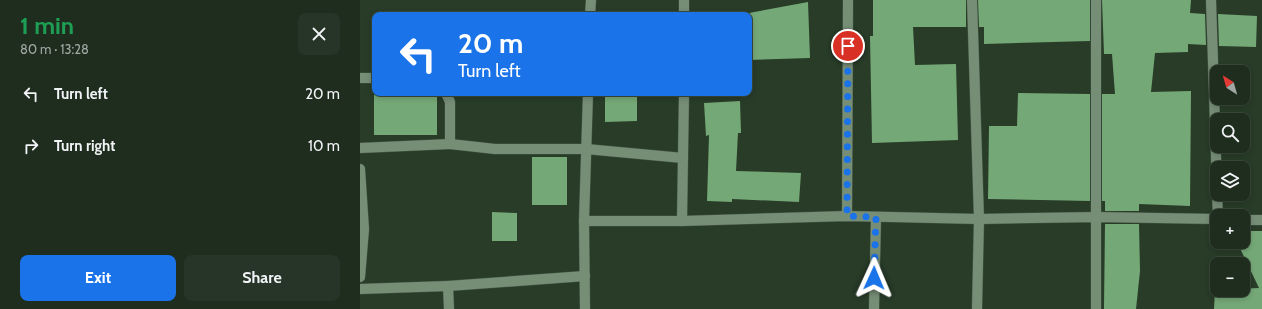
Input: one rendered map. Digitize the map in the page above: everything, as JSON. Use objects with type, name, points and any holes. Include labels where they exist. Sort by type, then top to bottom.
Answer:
[{"type":"street","points":[[590,12],[591,0]]},
{"type":"street","points":[[684,0],[684,12]]},
{"type":"street","points":[[847,216],[848,0]]},
{"type":"street","points":[[972,0],[979,219],[977,309]]},
{"type":"street","points":[[1096,0],[1096,309]]},
{"type":"street","points":[[1211,0],[1216,161]]},
{"type":"street","points":[[360,78],[372,78]]},
{"type":"street","points":[[447,96],[450,102],[450,144]]},
{"type":"street","points":[[586,309],[584,221],[588,96]]},
{"type":"street","points":[[682,221],[684,96]]},
{"type":"street","points":[[360,148],[450,144],[495,149],[586,149],[683,158]]},
{"type":"street","points":[[360,169],[362,229],[360,277]]},
{"type":"street","points":[[584,221],[682,221],[847,216],[979,219],[1097,217],[1210,219]]},
{"type":"street","points":[[874,309],[876,217]]},
{"type":"street","points":[[1250,220],[1262,220]]},
{"type":"street","points":[[360,289],[448,286],[585,276]]},
{"type":"street","points":[[448,286],[449,309]]},
{"type":"building","points":[[873,0],[966,0],[966,27],[913,27],[915,65],[956,64],[958,140],[872,143],[870,36],[873,36]]},
{"type":"building","points":[[978,0],[1090,0],[1090,41],[984,44],[984,27],[979,27]]},
{"type":"building","points":[[1102,0],[1191,0],[1190,13],[1205,14],[1206,45],[1188,44],[1188,52],[1155,53],[1151,92],[1191,91],[1190,206],[1139,204],[1139,211],[1105,211],[1105,201],[1102,201],[1102,94],[1115,94],[1112,54],[1104,54]]},
{"type":"building","points":[[808,2],[810,58],[752,60],[752,12]]},
{"type":"building","points":[[1218,14],[1257,16],[1256,47],[1219,46]]},
{"type":"building","points":[[1018,93],[1090,94],[1090,201],[988,199],[989,126],[1017,126]]},
{"type":"building","points":[[374,96],[437,96],[437,135],[374,135]]},
{"type":"building","points":[[605,96],[637,96],[637,121],[605,122]]},
{"type":"building","points":[[740,101],[741,133],[738,133],[736,171],[801,173],[799,202],[732,199],[732,202],[707,201],[709,135],[706,136],[704,103]]},
{"type":"building","points":[[532,157],[567,157],[567,205],[532,205]]},
{"type":"building","points":[[492,212],[517,213],[517,241],[492,241]]},
{"type":"building","points":[[1105,224],[1139,224],[1140,271],[1136,309],[1104,309]]},
{"type":"building","points":[[1250,231],[1262,231],[1262,309],[1214,309],[1215,297],[1250,297],[1250,288],[1259,288],[1250,269],[1250,257],[1244,257],[1240,249],[1250,249]]},
{"type":"route","points":[[848,46],[847,216],[876,217],[874,278]]}]
